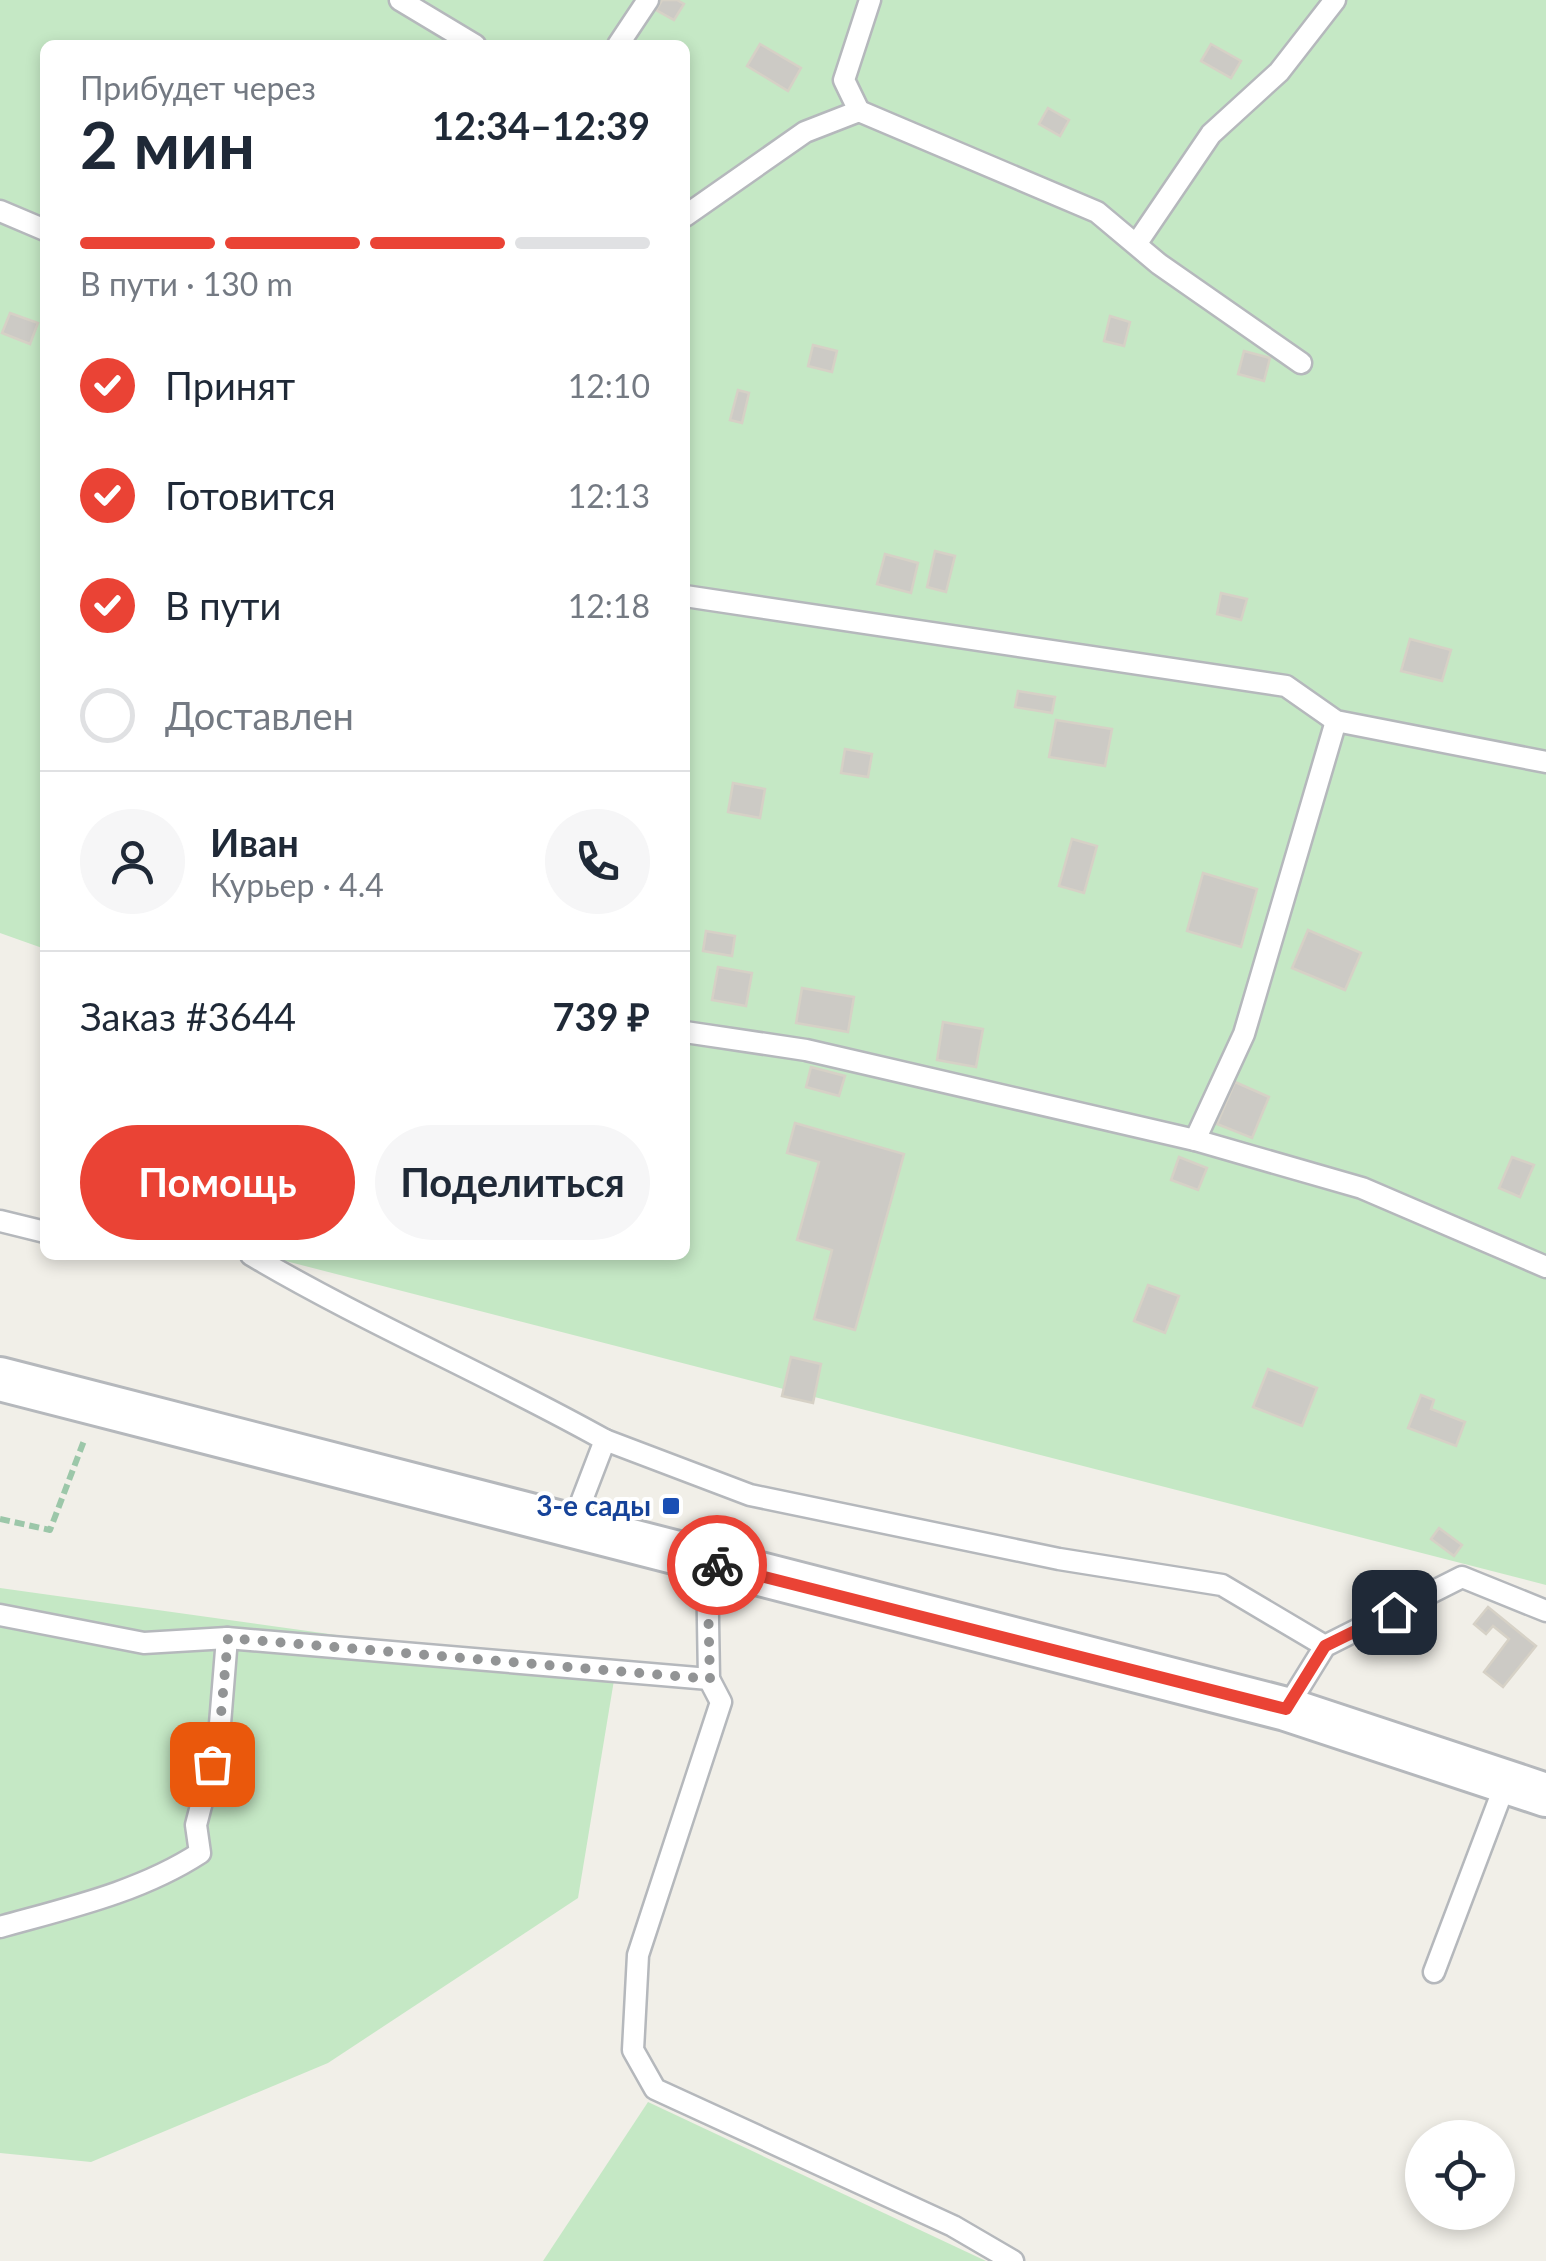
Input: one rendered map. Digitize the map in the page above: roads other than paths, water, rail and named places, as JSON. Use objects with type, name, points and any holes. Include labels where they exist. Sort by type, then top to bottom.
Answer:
[{"type":"street","points":[[0,1380],[1286,1709],[1546,1795]]},
{"type":"lane","points":[[400,0],[467,40]]},
{"type":"lane","points":[[621,40],[648,0]]},
{"type":"lane","points":[[870,0],[844,80],[860,111],[1097,212],[1159,264],[1301,364]]},
{"type":"lane","points":[[1137,243],[1210,134],[1279,72],[1335,0]]},
{"type":"lane","points":[[690,212],[805,132],[860,111]]},
{"type":"lane","points":[[0,211],[40,228]]},
{"type":"lane","points":[[690,597],[1286,686],[1336,721],[1546,762]]},
{"type":"lane","points":[[1195,1140],[1244,1034],[1336,721]]},
{"type":"lane","points":[[690,1033],[806,1050],[1195,1140],[1362,1188],[1546,1268]]},
{"type":"lane","points":[[0,1221],[40,1231]]},
{"type":"lane","points":[[260,1260],[315,1293],[516,1390],[605,1440],[750,1495],[1059,1559],[1222,1585],[1325,1646]]},
{"type":"lane","points":[[572,1526],[605,1440]]},
{"type":"lane","points":[[707,1563],[710,1679],[721,1702],[638,1955],[633,2050],[655,2089],[953,2226],[1012,2261]]},
{"type":"lane","points":[[1286,1709],[1325,1646],[1462,1577],[1546,1611]]},
{"type":"lane","points":[[0,1614],[144,1643],[228,1638],[710,1679]]},
{"type":"lane","points":[[0,1927],[80,1905],[171,1872],[200,1853],[196,1825],[219,1736],[228,1638]]},
{"type":"lane","points":[[1434,1972],[1506,1782]]},
{"type":"place","name":"3-е сады","points":[[671,1506]]}]
